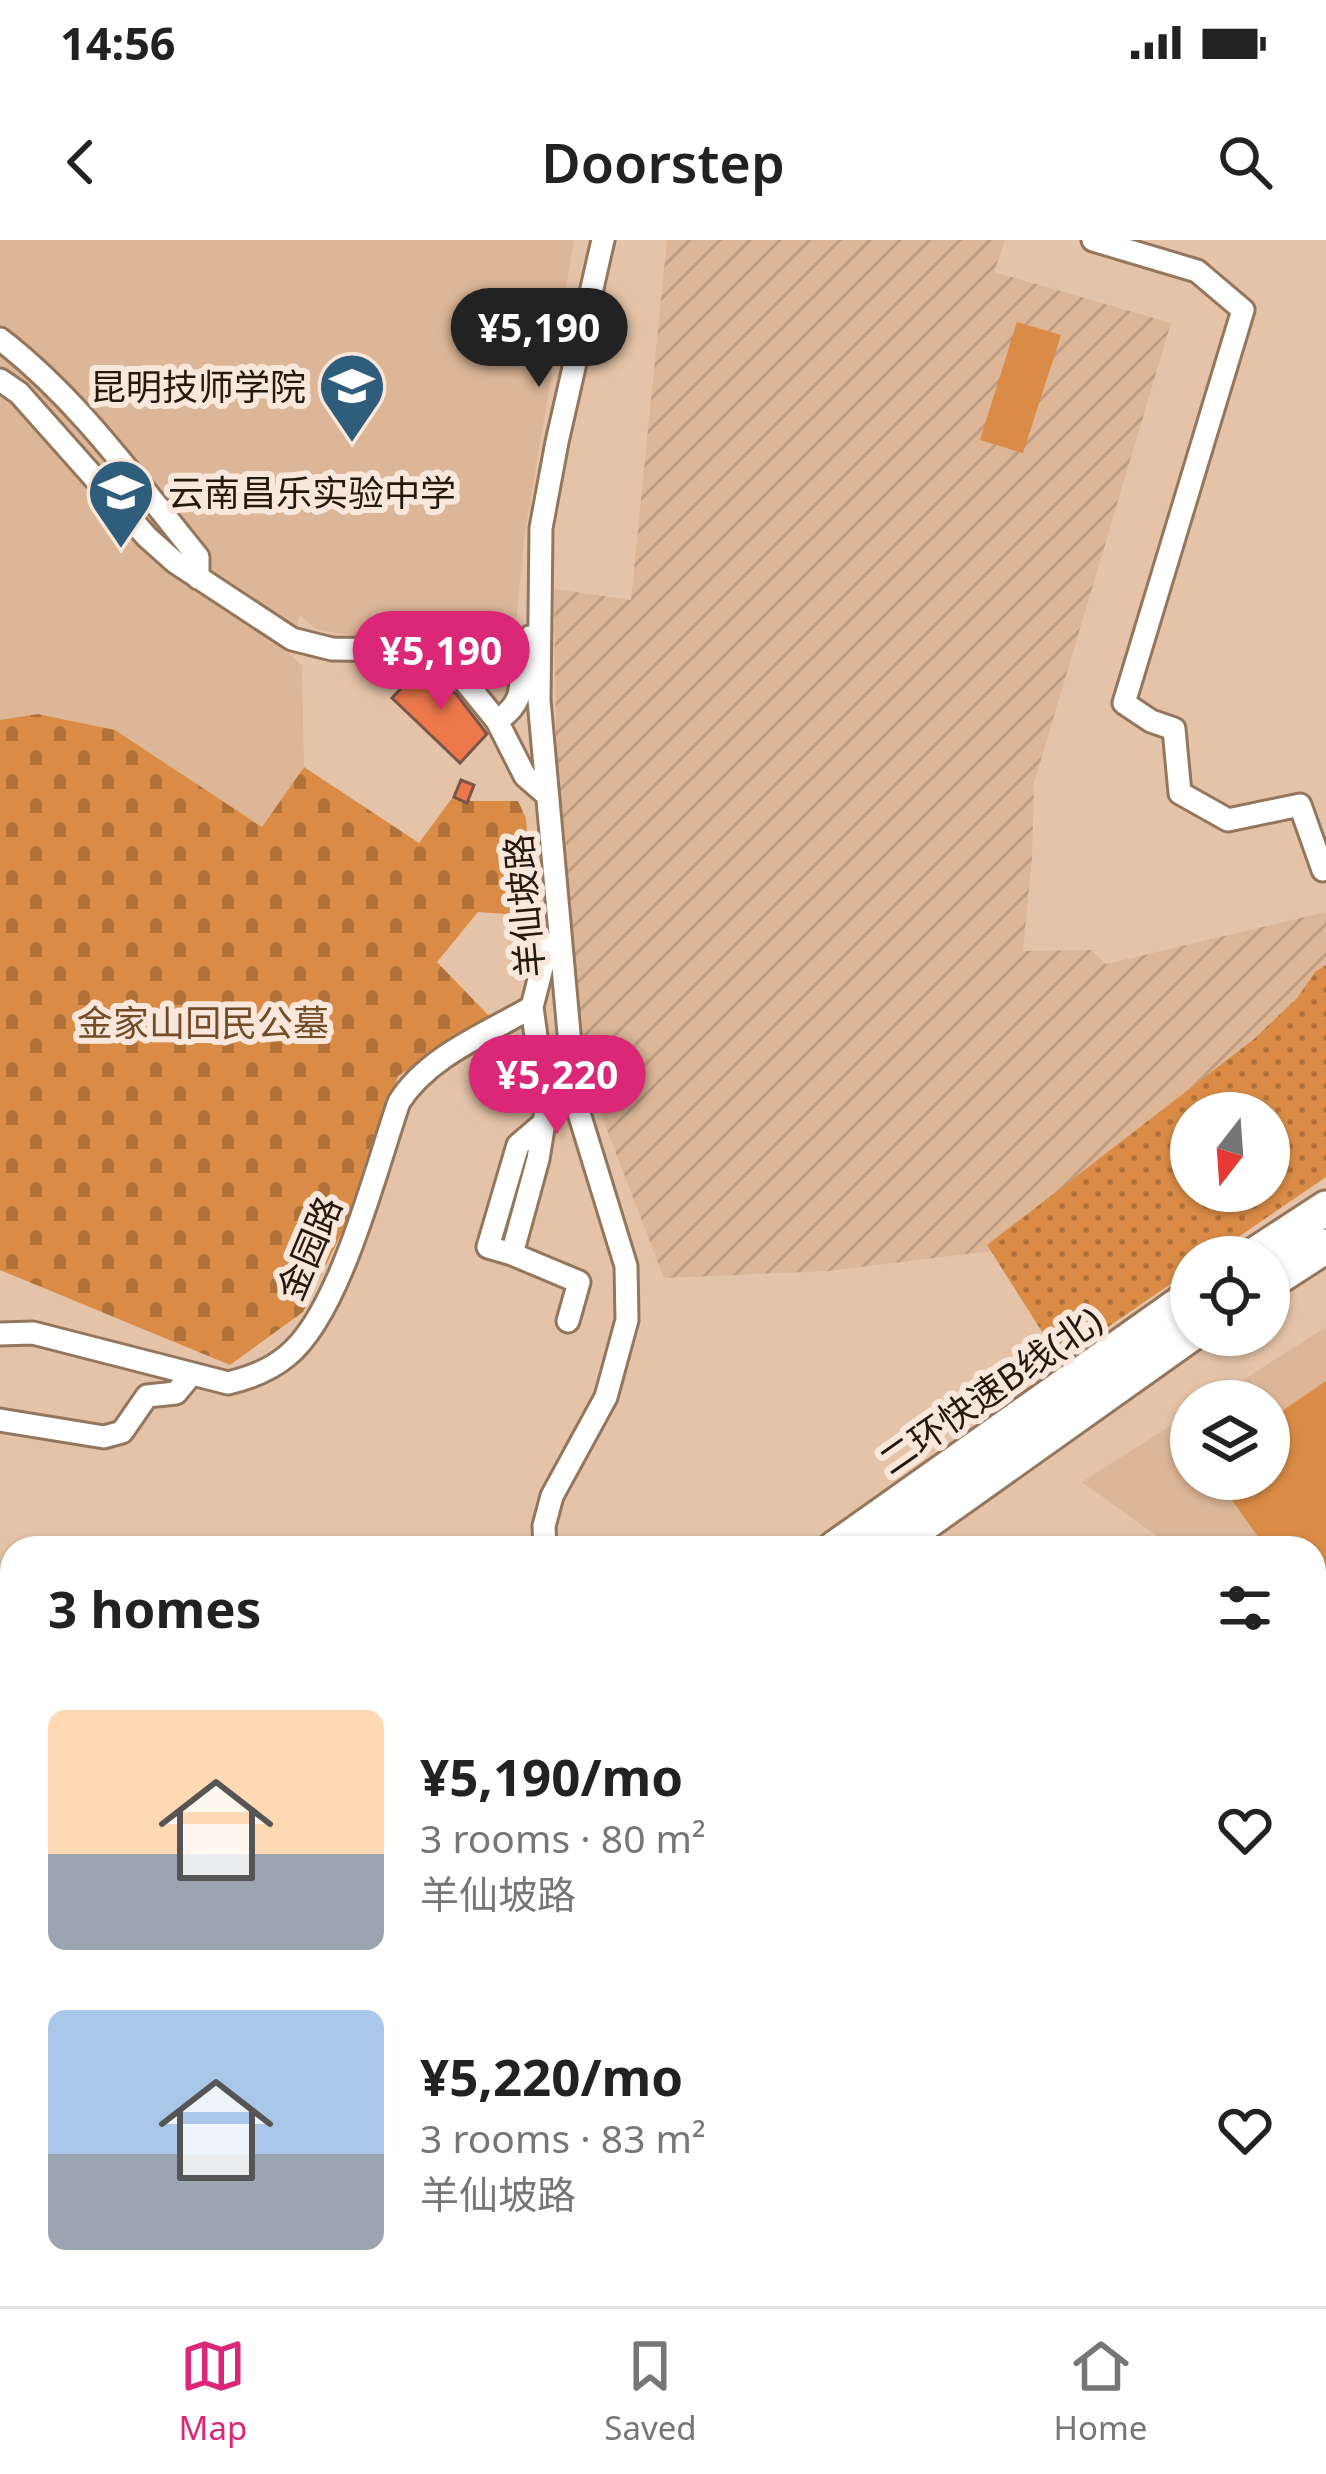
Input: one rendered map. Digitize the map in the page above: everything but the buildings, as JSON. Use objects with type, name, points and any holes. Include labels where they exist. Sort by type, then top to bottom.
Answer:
[{"type":"highway","points":[[1283,1236],[1326,1208]]},
{"type":"highway","points":[[1290,1269],[1326,1246]]},
{"type":"highway","name":"二环快速B线(北)","points":[[852,1536],[1170,1311]]},
{"type":"highway","points":[[907,1536],[1170,1349]]},
{"type":"street","name":"羊仙坡路","points":[[544,1536],[552,1496],[607,1397],[627,1320],[626,1266],[575,1100],[547,795],[538,636],[542,528],[556,442],[603,240]]},
{"type":"street","points":[[1093,240],[1197,271],[1243,310],[1124,703],[1174,729],[1180,793],[1228,820],[1300,806],[1326,869]]},
{"type":"street","points":[[0,339],[37,368],[99,436],[198,557],[198,578]]},
{"type":"street","points":[[0,380],[19,393],[146,537],[198,578],[292,639],[332,649],[424,650],[446,658],[497,721],[525,776],[547,795]]},
{"type":"street","points":[[497,721],[515,708],[521,696],[523,649],[530,637],[538,636]]},
{"type":"street","points":[[560,939],[547,948],[532,1007],[544,1122],[518,1145],[488,1247],[579,1282],[568,1321]]},
{"type":"street","name":"金园路","points":[[0,1334],[33,1333],[228,1383],[255,1377],[290,1355],[316,1322],[348,1251],[399,1102],[412,1082],[437,1061],[532,1007]]},
{"type":"street","points":[[0,1420],[104,1437],[122,1432],[147,1396],[176,1393],[190,1376]]},
{"type":"shaded area","name":"昆明技师学院","points":[[0,240],[574,240],[525,532],[509,693],[483,688],[454,639],[377,641],[316,629],[300,615],[287,651],[302,666],[304,767],[262,827],[115,730],[39,714],[0,720]]},
{"type":"shaded area","points":[[667,240],[1005,240],[994,272],[1171,323],[1034,783],[1023,951],[1091,950],[1106,964],[1326,912],[1326,965],[1254,1039],[1186,1092],[1170,1092],[1170,1104],[988,1245],[991,1251],[828,1271],[664,1278],[589,1083],[573,985],[556,733],[554,589],[631,600]]},
{"type":"shaded area","points":[[1326,1327],[1326,1536],[1157,1536],[1082,1482],[1170,1426],[1170,1500],[1290,1500],[1290,1380],[1243,1380],[1281,1356],[1290,1356],[1290,1350]]},
{"type":"green space","points":[[1017,322],[1061,335],[1023,453],[980,440]]},
{"type":"green space","name":"金家山回民公墓","points":[[38,714],[115,730],[262,827],[304,767],[419,843],[455,794],[471,801],[518,801],[526,818],[533,916],[478,912],[437,962],[492,1019],[398,1076],[355,1206],[303,1312],[230,1365],[0,1270],[0,720]]},
{"type":"green space","points":[[1326,965],[1326,1177],[1290,1202],[1290,1092],[1185,1092],[1254,1039],[1297,998],[1315,972]]},
{"type":"green space","points":[[1170,1104],[1170,1212],[1275,1212],[1240,1236],[1170,1236],[1170,1284],[1060,1360],[987,1245]]},
{"type":"green space","points":[[1326,1381],[1326,1536],[1257,1536],[1232,1500],[1290,1500],[1290,1406]]},
{"type":"place","name":"昆明技师学院","points":[[352,445]]},
{"type":"place","name":"云南昌乐实验中学","points":[[121,551]]}]
